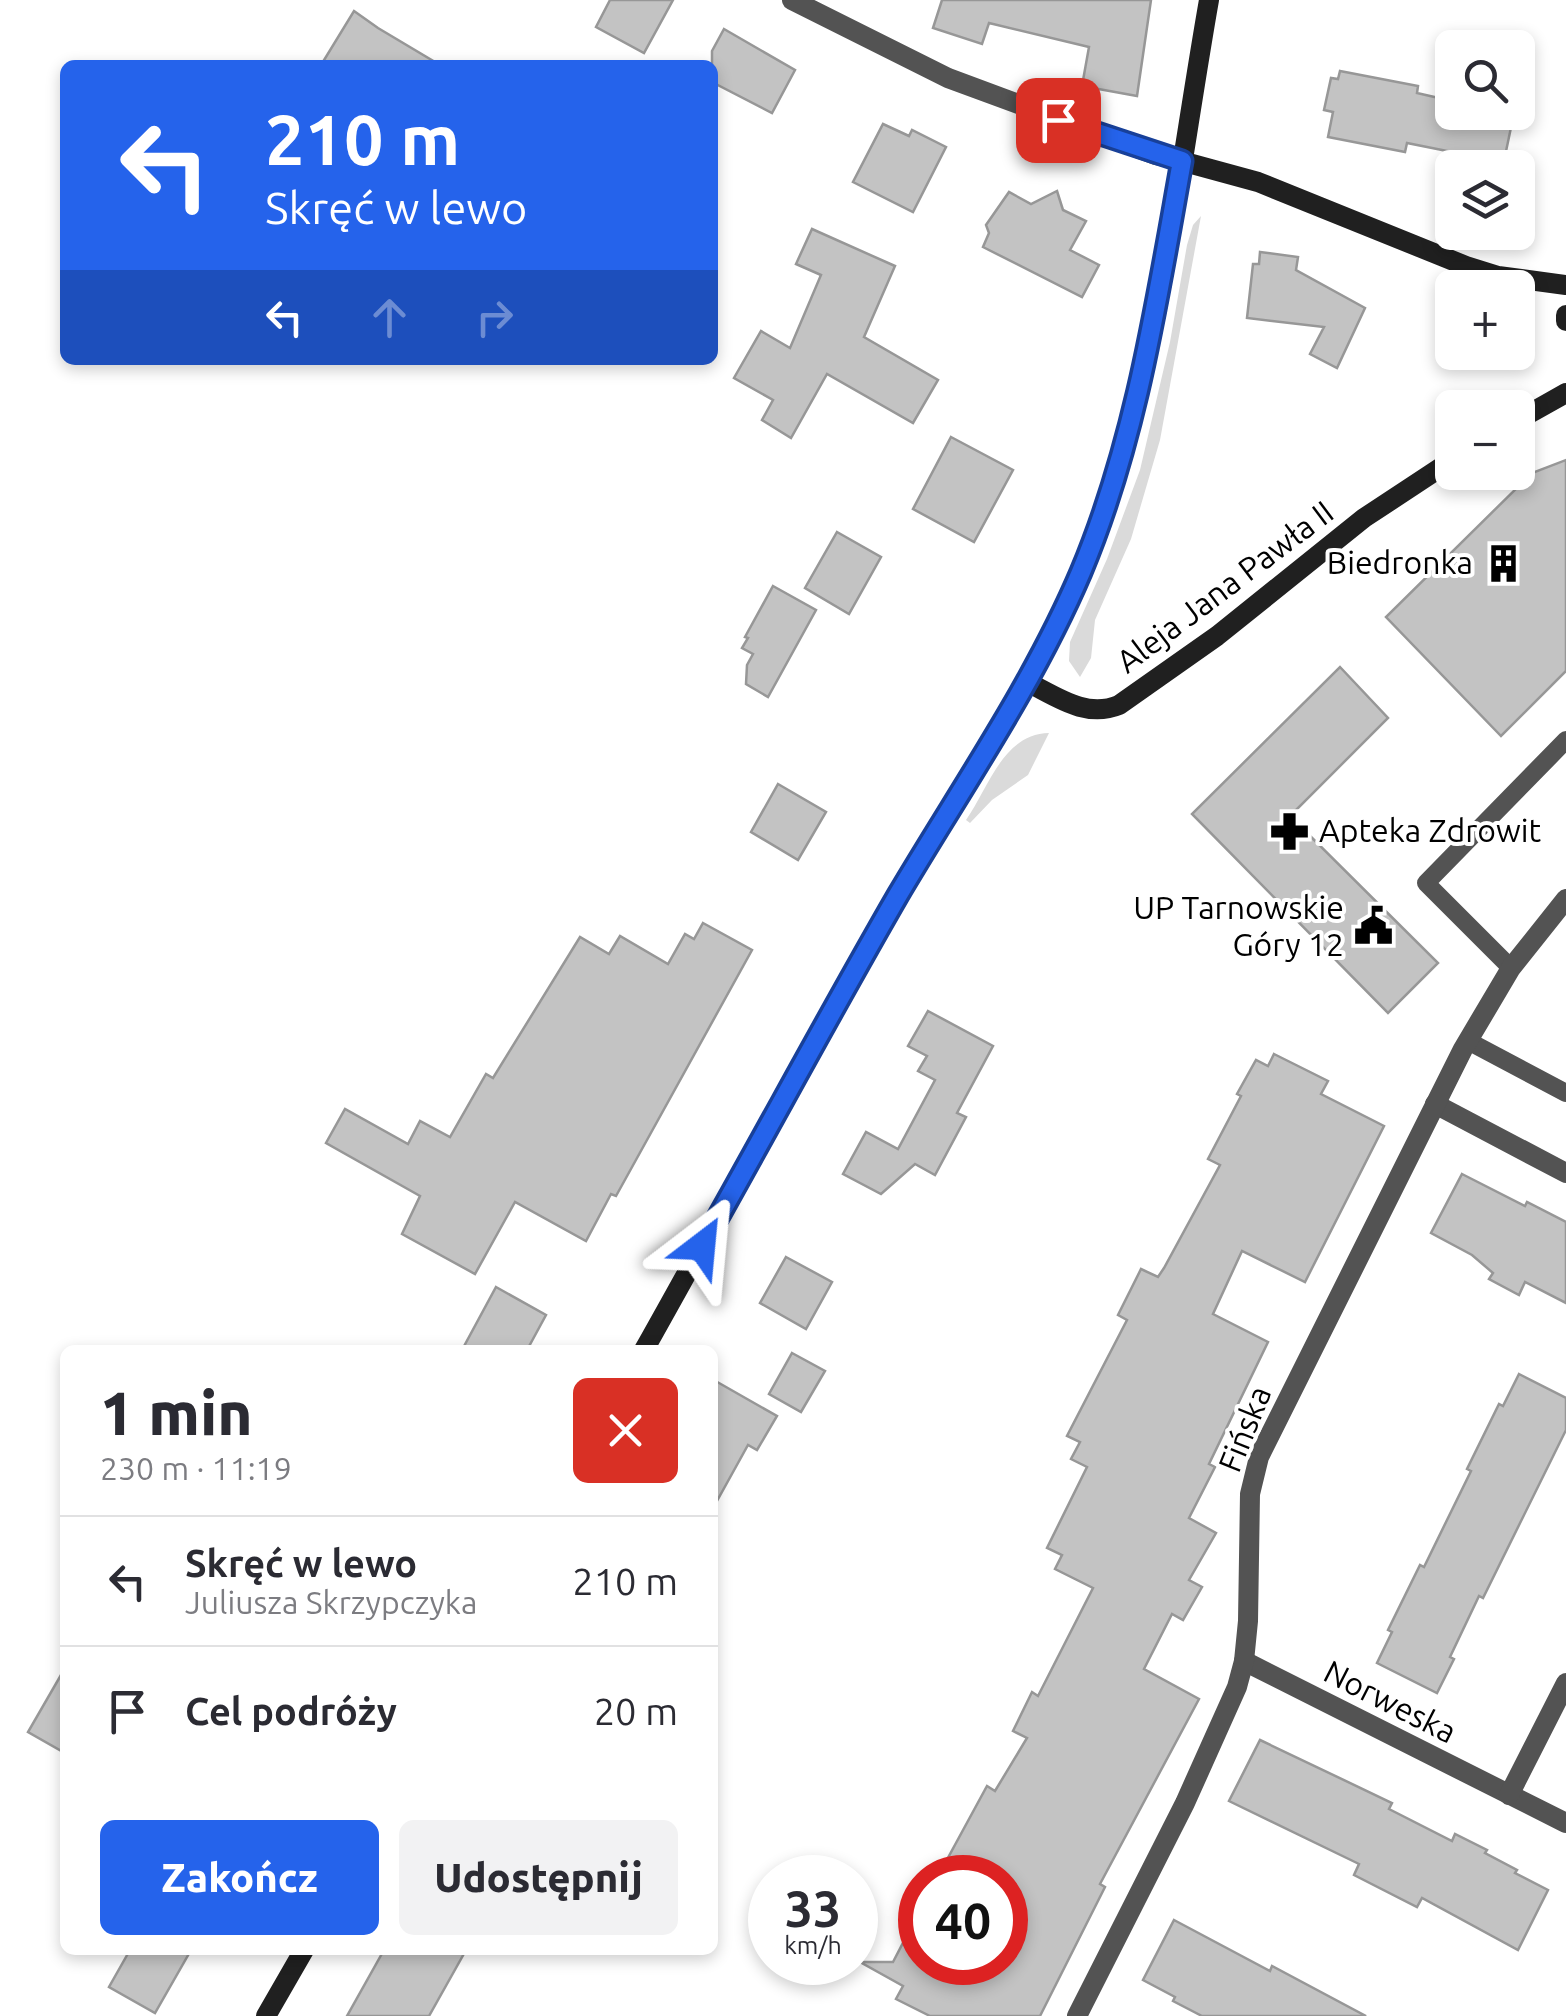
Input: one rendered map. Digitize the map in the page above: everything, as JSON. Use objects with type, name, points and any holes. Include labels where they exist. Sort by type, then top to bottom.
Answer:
[{"type":"street","points":[[792,0],[948,78],[1156,155],[1258,182],[1466,266],[1498,276],[1566,285]]},
{"type":"street","points":[[647,1345],[896,898],[1025,681],[1080,574],[1105,508],[1135,404],[1209,0]]},
{"type":"street","points":[[1535,410],[1566,393]]},
{"type":"street","name":"Aleja Jana Pawła II","points":[[1025,681],[1084,710],[1094,712],[1119,704],[1216,636],[1364,518],[1435,471]]},
{"type":"street","name":"Fińska","points":[[1078,2016],[1207,1758],[1237,1687],[1244,1661],[1251,1579],[1250,1494],[1259,1457],[1468,1040],[1512,968],[1566,898]]},
{"type":"street","points":[[1435,1104],[1566,1173]]},
{"type":"street","name":"Norweska","points":[[1244,1661],[1566,1823]]},
{"type":"street","points":[[1509,1796],[1566,1684]]},
{"type":"street","points":[[266,2016],[301,1955]]},
{"type":"lane","points":[[1512,968],[1426,883],[1566,740]]},
{"type":"lane","points":[[1468,1040],[1566,1093]]},
{"type":"shaded area","points":[[1201,216],[1160,440],[1131,539],[1095,620],[1091,658],[1080,677],[1069,661],[1070,642],[1140,470],[1170,342],[1187,245],[1193,225]]},
{"type":"shaded area","points":[[1049,733],[1028,775],[992,800],[970,823],[966,820],[1009,752],[1020,742]]},
{"type":"building","points":[[610,0],[673,0],[644,53],[596,27]]},
{"type":"building","points":[[942,0],[1151,0],[1137,96],[1082,86],[1089,47],[989,23],[982,44],[933,28]]},
{"type":"building","points":[[354,11],[432,60],[324,60]]},
{"type":"building","points":[[724,29],[795,70],[772,113],[718,85],[718,60],[712,60],[712,51]]},
{"type":"building","points":[[1340,71],[1418,86],[1417,93],[1435,97],[1435,130],[1510,130],[1506,150],[1442,150],[1407,143],[1405,152],[1328,137],[1333,112],[1324,110],[1331,78],[1338,79]]},
{"type":"building","points":[[883,124],[909,136],[912,130],[946,147],[913,212],[853,182]]},
{"type":"building","points":[[1057,191],[1063,210],[1086,221],[1070,250],[1099,265],[1082,297],[983,247],[989,233],[986,225],[1009,192],[1031,204]]},
{"type":"building","points":[[812,229],[895,266],[864,337],[938,380],[913,423],[827,374],[791,438],[762,420],[773,400],[734,378],[761,331],[790,348],[821,275],[796,264]]},
{"type":"building","points":[[1260,252],[1298,257],[1296,270],[1365,308],[1337,368],[1310,354],[1324,327],[1247,318],[1253,264],[1259,264]]},
{"type":"building","points":[[951,437],[1013,470],[974,542],[913,509]]},
{"type":"building","name":"Biedronka","points":[[1566,460],[1566,671],[1501,736],[1386,617],[1515,490],[1535,490],[1535,472]]},
{"type":"building","points":[[837,532],[881,557],[849,614],[805,588]]},
{"type":"building","points":[[773,586],[816,610],[768,697],[746,684],[747,665],[753,654],[742,648]]},
{"type":"building","points":[[1340,667],[1388,718],[1290,816],[1438,963],[1388,1013],[1192,814]]},
{"type":"building","points":[[778,784],[826,812],[798,860],[751,832]]},
{"type":"building","points":[[703,923],[752,950],[616,1196],[611,1194],[586,1241],[515,1202],[475,1274],[402,1234],[420,1196],[326,1143],[345,1109],[408,1144],[420,1121],[450,1137],[486,1074],[493,1078],[580,937],[609,954],[620,936],[668,964],[685,934],[694,939]]},
{"type":"building","points":[[928,1011],[993,1046],[957,1113],[966,1117],[935,1175],[915,1164],[881,1194],[843,1174],[866,1132],[898,1149],[935,1080],[918,1071],[927,1056],[908,1046]]},
{"type":"building","points":[[1274,1054],[1328,1081],[1321,1094],[1384,1126],[1305,1282],[1242,1251],[1213,1314],[1268,1342],[1209,1464],[1215,1467],[1189,1518],[1216,1533],[1189,1580],[1202,1587],[1183,1620],[1172,1614],[1144,1669],[1199,1699],[1100,1884],[1105,1887],[1040,2016],[930,2016],[896,1999],[901,1985],[1028,1985],[1028,1855],[950,1855],[987,1786],[995,1791],[1027,1738],[1013,1731],[1032,1692],[1038,1696],[1093,1588],[1055,1569],[1062,1555],[1047,1548],[1087,1467],[1071,1459],[1080,1442],[1067,1436],[1127,1320],[1118,1315],[1141,1269],[1158,1277],[1164,1268],[1220,1165],[1208,1159],[1241,1096],[1237,1094],[1256,1060],[1268,1066]]},
{"type":"building","points":[[1462,1174],[1566,1222],[1566,1303],[1525,1282],[1519,1295],[1489,1279],[1493,1273],[1472,1255],[1431,1233]]},
{"type":"building","points":[[786,1257],[832,1282],[806,1329],[760,1303]]},
{"type":"building","points":[[496,1287],[546,1315],[530,1345],[465,1345]]},
{"type":"building","points":[[792,1353],[825,1371],[801,1412],[769,1394]]},
{"type":"building","points":[[1519,1374],[1566,1398],[1566,1430],[1483,1598],[1479,1596],[1437,1693],[1377,1663],[1392,1632],[1388,1630],[1471,1471],[1467,1469],[1499,1404],[1503,1406]]},
{"type":"building","points":[[718,1382],[777,1416],[757,1450],[748,1445],[718,1499]]},
{"type":"building","points":[[60,1677],[60,1750],[28,1732]]},
{"type":"building","points":[[1260,1740],[1392,1803],[1389,1809],[1452,1841],[1455,1834],[1487,1850],[1485,1853],[1517,1870],[1515,1873],[1548,1890],[1518,1950],[1422,1898],[1417,1907],[1354,1875],[1359,1864],[1229,1801]]},
{"type":"building","points":[[1174,1920],[1366,2016],[1202,2016],[1143,1980]]},
{"type":"building","points":[[898,1952],[898,1983],[878,1972],[878,1962],[893,1962]]},
{"type":"building","points":[[127,1955],[188,1955],[155,2013],[109,1987]]},
{"type":"building","points":[[381,1955],[463,1955],[429,2016],[347,2016]]},
{"type":"place","name":"Biedronka","points":[[1503,563]]},
{"type":"place","name":"Apteka Zdrowit","points":[[1289,831]]},
{"type":"place","name":"UP Tarnowskie Góry 12","points":[[1374,926]]},
{"type":"route","points":[[702,1246],[896,898],[1025,681],[1080,574],[1105,508],[1135,404],[1182,161],[1058,120]]}]
